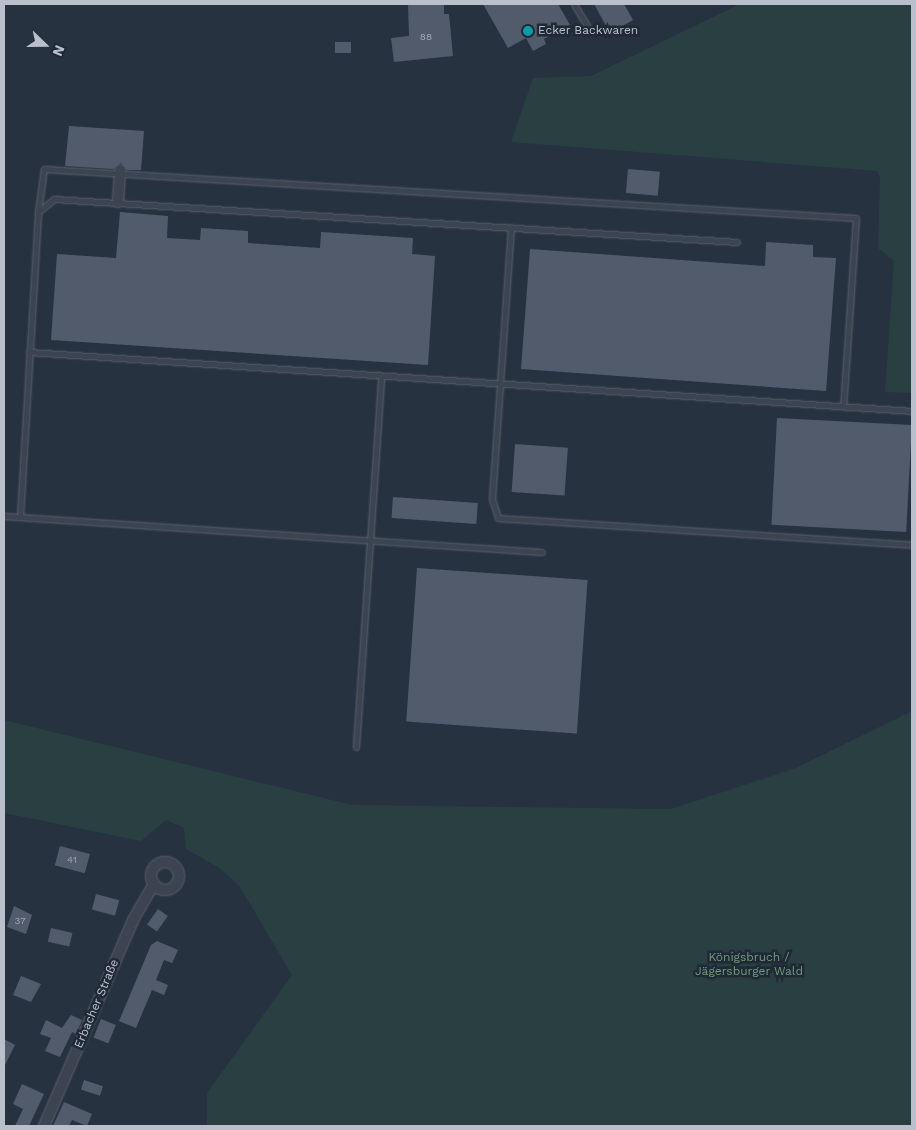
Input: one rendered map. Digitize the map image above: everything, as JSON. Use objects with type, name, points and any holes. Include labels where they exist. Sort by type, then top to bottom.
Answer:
[{"type":"street","points":[[118,202],[120,172]]},
{"type":"street","name":"Erbacher Straße","points":[[44,1126],[133,920],[154,884]]},
{"type":"lane","points":[[574,4],[590,30]]},
{"type":"lane","points":[[20,517],[38,212],[44,169],[120,172],[856,218],[843,407]]},
{"type":"lane","points":[[38,212],[54,199],[738,242]]},
{"type":"lane","points":[[512,227],[492,499],[498,518],[912,545]]},
{"type":"lane","points":[[29,352],[381,378],[912,411]]},
{"type":"lane","points":[[356,747],[368,542],[381,378]]},
{"type":"lane","points":[[4,516],[368,542],[542,552]]},
{"type":"green space","points":[[740,4],[912,4],[912,393],[885,392],[894,261],[878,248],[880,178],[877,171],[511,142],[533,78],[591,76]]},
{"type":"green space","name":"Königsbruch / Jägersburger Wald","points":[[912,711],[912,1126],[207,1126],[207,1093],[292,975],[240,887],[221,869],[186,849],[184,828],[166,820],[141,841],[4,813],[4,720],[352,805],[671,809],[796,768]]},
{"type":"building","points":[[408,4],[444,4],[444,14],[449,14],[453,56],[394,62],[391,38],[409,36]]},
{"type":"building","name":"Ecker Backwaren","points":[[483,4],[558,4],[570,25],[544,39],[546,44],[533,51],[526,38],[508,48]]},
{"type":"building","points":[[594,4],[624,4],[633,20],[610,33]]},
{"type":"building","points":[[335,42],[351,42],[351,53],[335,53]]},
{"type":"building","points":[[69,126],[144,131],[141,170],[127,170],[121,163],[113,169],[65,166]]},
{"type":"building","points":[[628,169],[660,172],[658,196],[626,193]]},
{"type":"building","points":[[120,212],[168,216],[167,238],[200,240],[201,228],[248,231],[248,243],[320,248],[321,232],[413,238],[412,254],[435,256],[428,365],[51,340],[57,254],[116,258]]},
{"type":"building","points":[[766,242],[813,245],[813,257],[836,258],[826,391],[521,369],[530,249],[765,266]]},
{"type":"building","points":[[777,418],[912,425],[906,532],[771,525]]},
{"type":"building","points":[[515,444],[568,448],[565,496],[512,492]]},
{"type":"building","points":[[393,497],[478,503],[476,524],[392,518]]},
{"type":"building","points":[[417,568],[588,580],[577,734],[406,722]]},
{"type":"building","points":[[60,846],[90,854],[85,873],[55,865]]},
{"type":"building","points":[[96,894],[119,900],[115,916],[92,909]]},
{"type":"building","points":[[14,906],[32,915],[26,934],[7,927]]},
{"type":"building","points":[[158,909],[168,916],[157,931],[147,925]]},
{"type":"building","points":[[51,928],[72,933],[69,947],[48,942]]},
{"type":"building","points":[[157,941],[178,950],[172,963],[164,960],[156,980],[168,985],[164,995],[152,990],[136,1028],[119,1021],[151,945]]},
{"type":"building","points":[[21,976],[41,984],[31,1002],[13,995]]},
{"type":"building","points":[[71,1015],[82,1020],[76,1034],[72,1032],[60,1057],[45,1051],[51,1038],[40,1034],[46,1020],[62,1028]]},
{"type":"building","points":[[101,1019],[116,1025],[108,1044],[94,1038]]},
{"type":"building","points":[[4,1039],[15,1045],[4,1067]]},
{"type":"building","points":[[84,1080],[103,1086],[100,1096],[81,1090]]},
{"type":"building","points":[[22,1084],[44,1094],[29,1126],[15,1126],[23,1109],[13,1104]]},
{"type":"building","points":[[64,1102],[92,1114],[87,1126],[72,1120],[69,1126],[53,1126]]},
{"type":"place","name":"Ecker Backwaren","points":[[528,31]]}]
